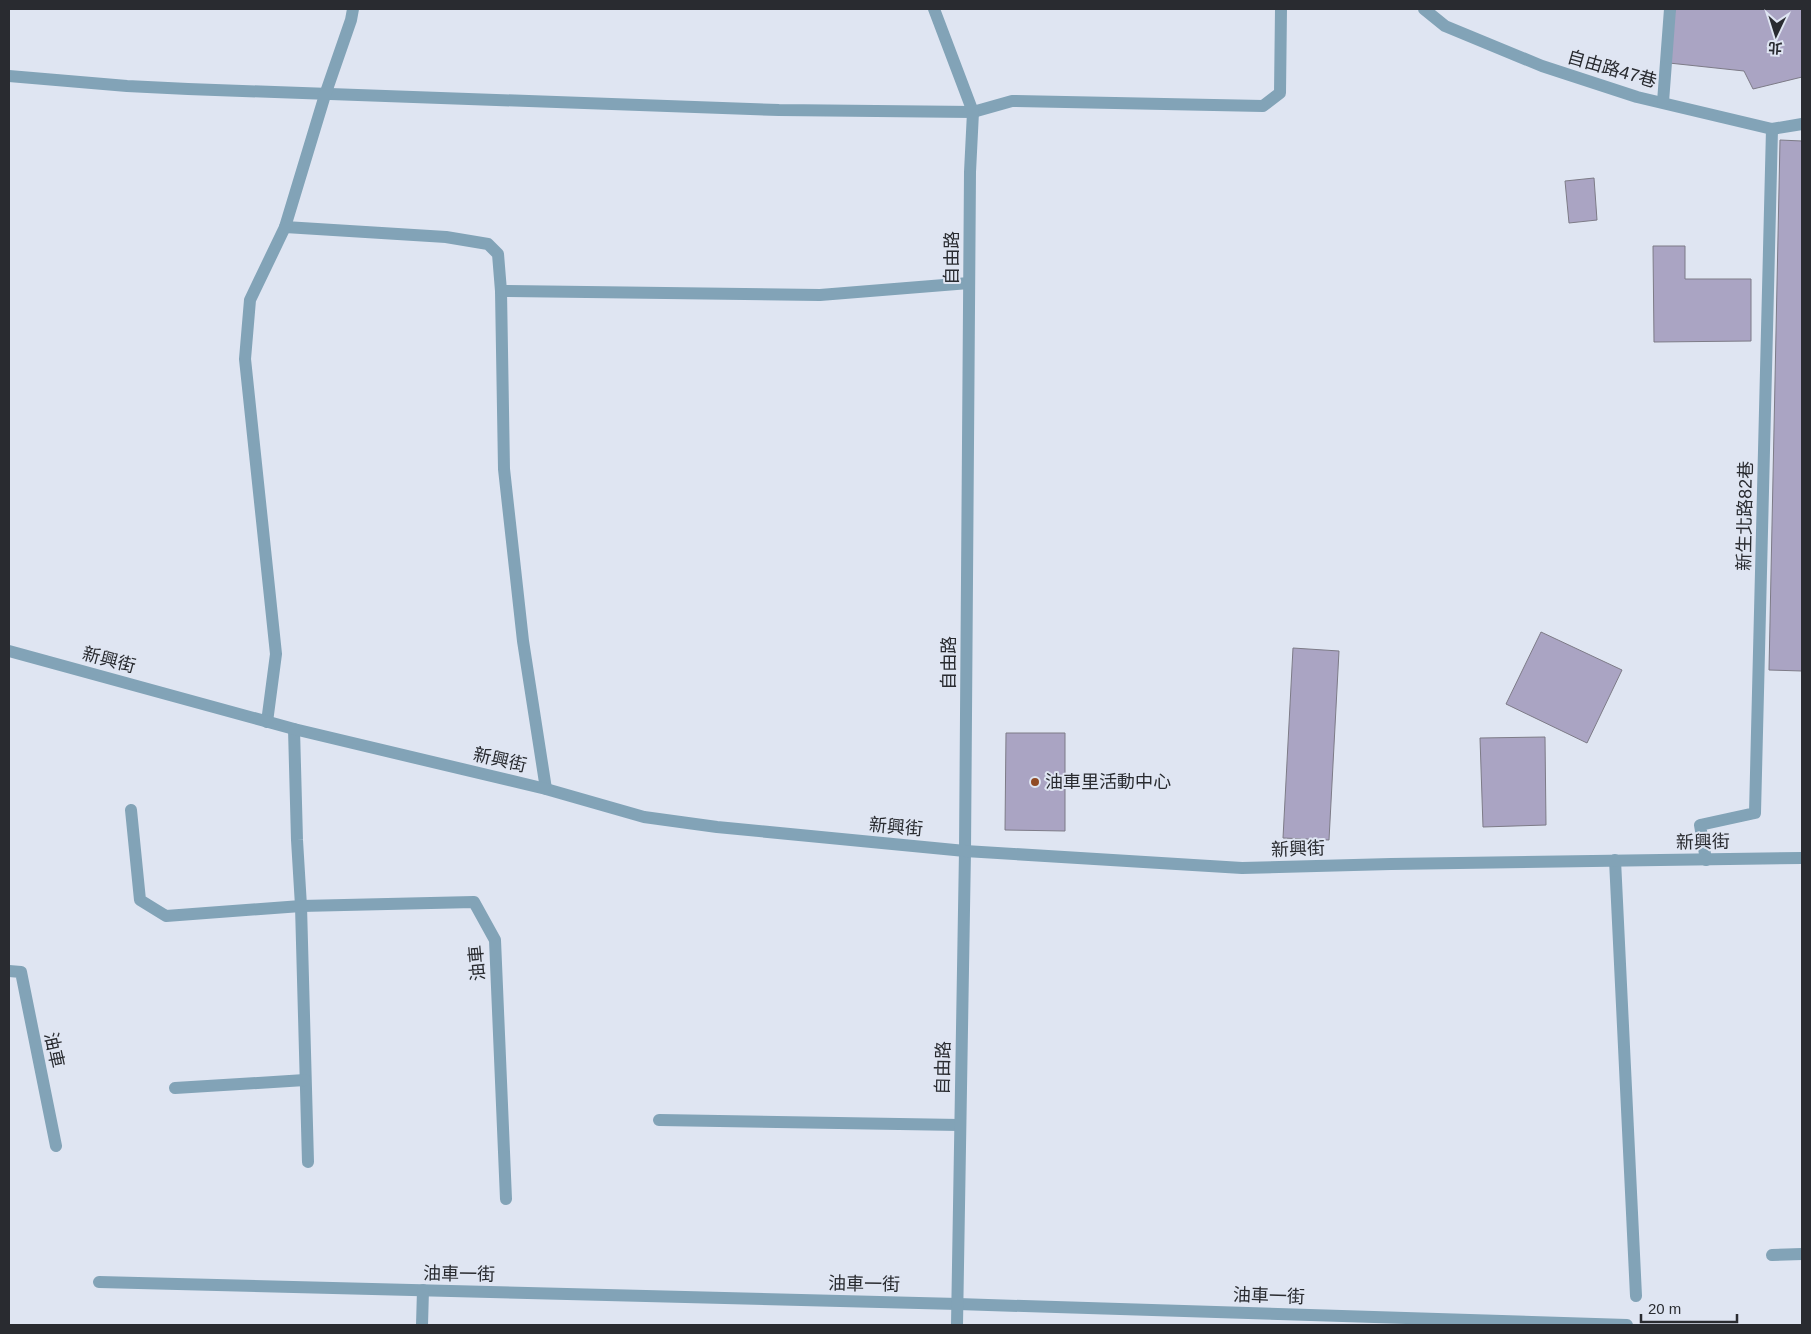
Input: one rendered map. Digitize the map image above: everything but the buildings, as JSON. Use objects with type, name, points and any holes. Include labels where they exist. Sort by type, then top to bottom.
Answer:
[{"type":"street","points":[[267,722],[276,654],[245,359],[250,300],[285,227],[353,9]]},
{"type":"street","name":"自由路","points":[[934,9],[973,112],[970,172],[965,851],[957,1325]]},
{"type":"street","points":[[9,76],[127,86],[779,110],[973,112],[1012,101],[1263,106],[1280,94],[1281,9]]},
{"type":"street","name":"自由路47巷","points":[[1424,9],[1445,26],[1542,66],[1637,96],[1772,130],[1802,124]]},
{"type":"street","points":[[1663,102],[1670,9]]},
{"type":"street","name":"新生北路82巷","points":[[1706,860],[1700,826],[1755,813],[1772,130]]},
{"type":"street","points":[[285,227],[446,237],[488,244],[498,254],[504,469],[523,641],[546,789]]},
{"type":"street","points":[[500,291],[820,295],[969,283]]},
{"type":"street","name":"新興街","points":[[9,651],[267,722],[546,789],[644,817],[717,827],[965,851],[1242,868],[1802,858]]},
{"type":"street","points":[[294,729],[308,1162]]},
{"type":"street","name":"油車","points":[[131,810],[140,900],[166,916],[301,906],[474,902],[495,940],[506,1199]]},
{"type":"street","points":[[1614,860],[1636,1296]]},
{"type":"street","name":"油車","points":[[9,972],[21,972],[56,1146]]},
{"type":"street","points":[[175,1088],[305,1080]]},
{"type":"street","points":[[659,1120],[960,1125]]},
{"type":"street","points":[[1772,1255],[1802,1254]]},
{"type":"street","name":"油車一街","points":[[99,1282],[958,1304],[1627,1325]]},
{"type":"street","points":[[422,1325],[423,1290]]},
{"type":"place","name":"油車里活動中心","points":[[1035,782]]}]
